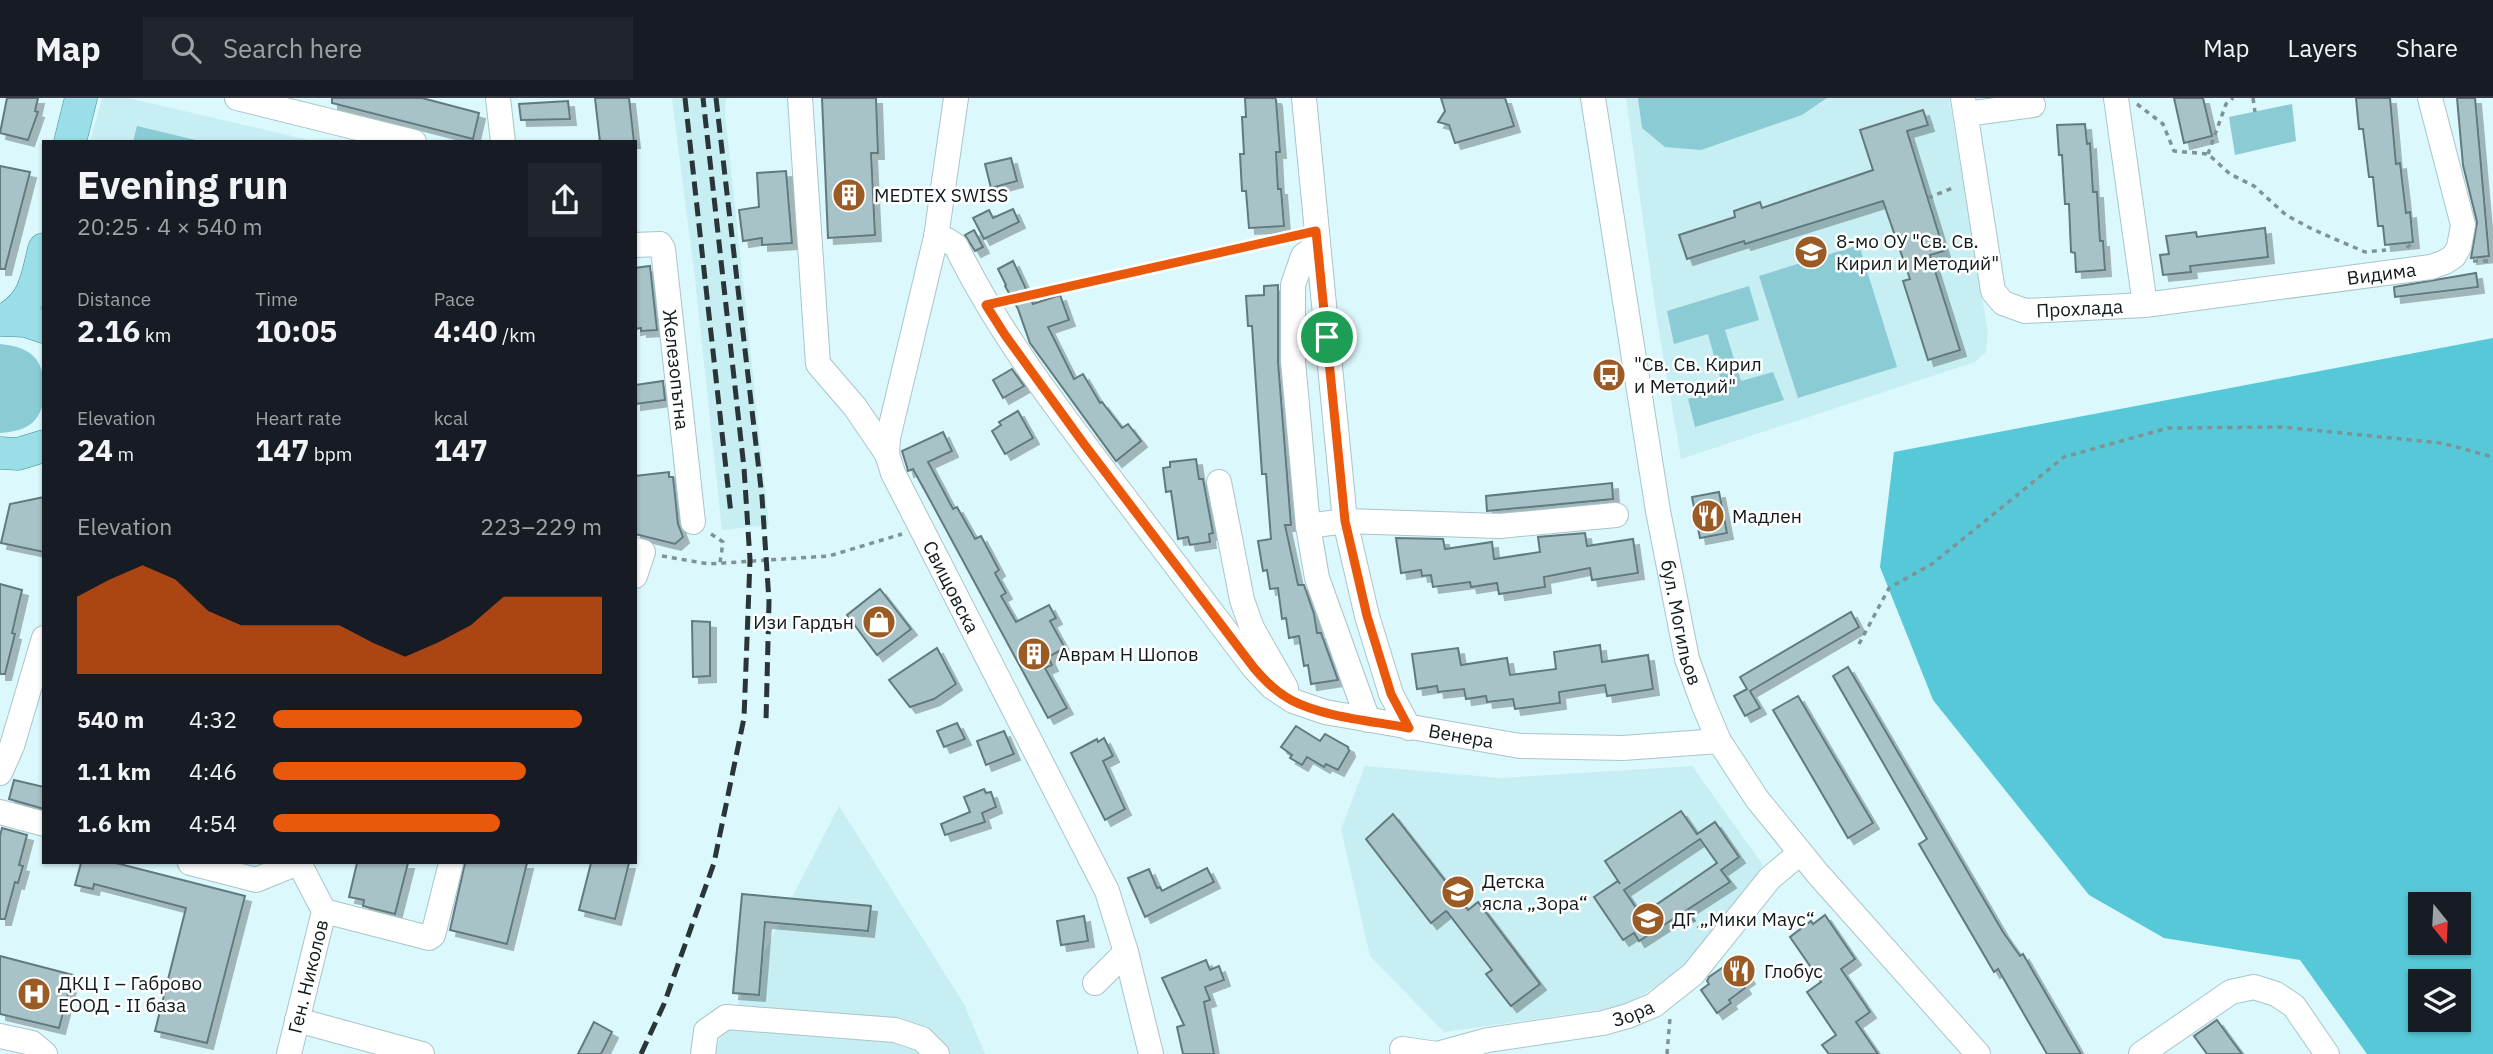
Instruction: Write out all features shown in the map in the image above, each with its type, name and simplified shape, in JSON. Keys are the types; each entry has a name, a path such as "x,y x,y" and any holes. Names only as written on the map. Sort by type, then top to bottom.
{"main road":[{"path":"70,140 81,98"},
{"path":"3,320 17,312 38,306 42,268"},
{"path":"3,320 26,321 42,326"},
{"path":"0,470 32,450"}],"street":[{"path":"237,98 406,140"},
{"path":"498,98 503,140"},
{"name":"Свищовска","path":"800,98 818,364 855,407 887,454 893,473 1107,891 1126,952 1151,1054"},
{"path":"887,454 888,438 936,237 956,98"},
{"path":"1304,98 1345,521 1367,616 1391,694 1409,728"},
{"name":"бул. Могильов","path":"1593,98 1637,388 1666,552 1687,659 1719,741 1757,799 1800,853 1978,1054"},
{"name":"Прохлада","path":"1965,106 1993,291 2003,303 2025,311 2145,305 2116,98"},
{"name":"Видима","path":"2145,305 2431,267 2454,256 2459,247 2463,225 2430,98"},
{"path":"1965,106 2033,106"},
{"name":"Венера","path":"936,237 956,246 986,305 1005,335 1254,668 1272,687 1293,701 1325,712 1520,746 1623,748 1719,741"},
{"path":"1317,238 1303,256 1293,285 1293,361 1308,526 1317,578 1368,720"},
{"name":"Железопътна","path":"637,245 655,243 660,244 663,249 694,522"},
{"path":"1219,482 1241,600 1252,628 1293,701"},
{"path":"1308,526 1345,521 1500,526 1616,515"},
{"path":"0,773 12,746 42,645"},
{"path":"0,812 42,823"},
{"name":"Зора","path":"1402,1049 1437,1054 1488,1040 1603,1023 1641,1010 1673,992 1693,974 1770,878 1800,853"},
{"path":"194,864 256,880 296,864"},
{"name":"Ген. Николов","path":"289,1054 324,911 300,864"},
{"path":"324,911 429,938 433,935 451,864"},
{"path":"1095,983 1126,952"},
{"path":"2141,1054 2231,992 2254,987 2276,994 2294,1006 2327,1054"},
{"path":"703,1054 706,1031 726,1017 895,1030 922,1039 937,1054"},
{"path":"297,1020 422,1054"},
{"path":"0,1036 32,1043 45,1054"}],"path":[{"path":"2130,98 2163,124 2174,151 2208,154 2230,174 2254,186 2286,215 2365,252 2408,247 2413,242"},
{"path":"2208,154 2226,104 2233,98"},
{"path":"2253,98 2255,112"},
{"path":"1928,198 1963,184 1976,182"},
{"path":"986,305 1317,238"},
{"path":"1858,644 1889,588 1932,564 2064,457 2168,428 2283,427 2442,443 2493,457"},
{"path":"694,522 723,542 720,563"},
{"path":"639,551 682,561 720,563 830,556 920,526"},
{"path":"1667,1054 1673,992"}],"shaded area":[{"path":"102,98 128,98 309,140 91,140"},
{"path":"672,98 726,98 725,113 769,525 722,530"},
{"name":"8-мо ОУ \"Св. Св. Кирил и Методий\"","path":"1626,98 1949,98 1988,333 1986,352 1975,362 1681,459 1657,320"},
{"path":"1638,98 1827,98 1802,115 1701,150 1665,147 1642,128"},
{"path":"2292,104 2296,141 2235,155 2229,117"},
{"path":"137,126 196,140 134,140"},
{"path":"1859,245 1897,367 1798,398 1759,276"},
{"path":"1749,286 1759,320 1725,330 1741,381 1773,372 1784,400 1695,427 1688,399 1723,388 1708,334 1674,344 1667,311"},
{"path":"2493,338 2493,1054 2367,1054 2300,960 2164,938 2089,895 1933,700 1880,567 1894,452"},
{"path":"0,344 27,351 38,362 42,374 42,404 33,422 20,430 0,433"},
{"path":"1365,766 1501,778 1692,766 1763,865 1683,972 1620,1007 1444,1032 1370,956 1341,829"},
{"path":"839,806 964,1004 985,1054 712,1054"}],"building":[{"path":"7,98 38,98 35,111 38,112 28,140 0,133"},
{"path":"332,98 422,98 479,113 473,139 332,103"},
{"path":"595,98 629,98 634,140 600,140"},
{"path":"822,98 876,98 878,153 871,153 875,235 828,238"},
{"path":"1245,98 1276,100 1280,152 1276,152 1278,189 1281,189 1284,226 1249,228 1246,191 1242,191 1240,154 1244,154 1242,117 1246,117"},
{"path":"1441,98 1505,98 1514,126 1455,143 1449,125 1438,122 1445,111"},
{"path":"2174,98 2203,98 2212,136 2184,143"},
{"path":"2356,98 2390,98 2396,164 2400,163 2406,213 2410,212 2413,242 2385,245 2383,226 2378,226 2373,177 2369,177"},
{"path":"2457,98 2475,98 2489,256 2471,258 2477,222 2463,165"},
{"path":"568,101 570,119 521,120 519,104"},
{"path":"1923,110 1928,125 1907,131 1944,251 1930,255 1960,350 1928,360 1903,281 1910,279 1883,201 1687,259 1679,235 1735,217 1734,211 1760,202 1762,208 1873,170 1860,130"},
{"path":"2085,124 2087,144 2090,143 2093,192 2097,192 2105,270 2076,272 2075,253 2071,252 2069,204 2065,204 2057,125"},
{"path":"1011,158 1017,181 991,188 985,164"},
{"path":"0,166 30,172 5,269 0,269"},
{"path":"786,171 792,243 762,245 762,238 743,241 739,210 759,207 757,173"},
{"path":"1013,209 1019,222 984,239 973,218 989,210 993,218"},
{"path":"2265,228 2268,257 2190,266 2191,272 2163,275 2160,255 2169,254 2166,236 2196,232 2197,237"},
{"path":"974,230 983,247 975,251 965,235"},
{"path":"1013,261 1033,304 1060,295 1069,320 1048,327 1074,379 1083,374 1100,403 1102,402 1122,428 1128,424 1141,441 1116,461 1030,343 1018,309 998,269"},
{"path":"650,266 657,330 637,329 637,268"},
{"path":"2476,273 2478,287 2395,297 2394,287"},
{"path":"1278,285 1278,362 1291,525 1285,525 1298,585 1304,585 1317,633 1321,633 1338,680 1311,684 1308,665 1304,666 1299,636 1289,638 1286,618 1282,619 1278,588 1270,589 1267,570 1263,571 1258,541 1271,539 1266,474 1262,474 1252,326 1248,326 1246,296 1264,295 1264,286"},
{"path":"1012,369 1024,386 1003,398 993,380"},
{"path":"663,381 665,400 637,404 637,385"},
{"path":"1018,411 1033,438 1005,454 992,431 1001,425 999,422"},
{"path":"943,432 952,451 928,462 953,509 957,507 975,539 981,536 999,570 995,573 1006,593 1001,596 1016,622 1049,605 1056,618 1050,621 1065,648 1048,657 1052,665 1045,668 1067,708 1048,718 913,469 908,471 902,451"},
{"path":"1196,459 1199,479 1203,479 1213,533 1209,534 1210,542 1190,545 1188,537 1178,539 1171,491 1166,492 1163,468 1170,467 1170,462"},
{"path":"669,472 669,477 673,477 678,524 683,537 675,544 637,534 637,476"},
{"path":"1612,483 1613,499 1487,511 1486,496"},
{"name":"Мадлен","path":"1719,492 1727,533 1700,538 1692,497"},
{"path":"42,497 42,552 1,543 10,504"},
{"path":"1585,533 1587,546 1633,539 1638,573 1592,580 1590,568 1544,577 1545,587 1499,594 1497,583 1471,587 1470,582 1433,587 1431,575 1422,576 1421,570 1401,573 1396,538 1443,539 1445,549 1492,542 1494,559 1540,552 1538,537"},
{"path":"0,584 22,590 5,674 0,674"},
{"name":"Изи Гардън","path":"880,589 911,629 877,655 847,615"},
{"path":"1851,612 1859,627 1750,691 1760,708 1745,716 1734,696 1747,689 1740,677"},
{"path":"692,621 710,622 710,676 693,677"},
{"path":"1600,645 1602,662 1648,655 1653,689 1607,696 1605,685 1559,692 1560,703 1515,709 1513,699 1487,702 1486,696 1466,699 1464,689 1438,692 1437,686 1417,689 1412,654 1458,648 1461,665 1507,658 1510,675 1556,669 1554,652"},
{"path":"937,648 956,684 934,699 910,707 889,680"},
{"path":"1848,667 2003,932 2020,956 2023,954 2081,1054 2047,1054 1998,969 1994,972 1919,844 1927,839 1833,676"},
{"path":"1798,696 1873,823 1848,838 1773,710"},
{"path":"957,723 965,739 944,747 937,731"},
{"path":"1296,726 1320,741 1325,734 1348,747 1349,751 1338,770 1326,764 1324,767 1307,757 1302,765 1290,758 1292,755 1281,747"},
{"path":"1004,731 1014,754 986,765 977,741"},
{"path":"1104,738 1113,756 1103,761 1125,809 1105,820 1071,753"},
{"path":"14,780 42,787 42,808 9,799"},
{"path":"984,789 986,793 991,792 996,807 982,813 985,822 945,835 941,824 970,812 964,797"},
{"path":"1681,811 1697,834 1715,822 1739,857 1721,870 1730,882 1639,941 1634,933 1623,940 1594,897 1618,881 1620,884 1605,861","holes":["1700,839 1717,863 1641,915 1624,890"]},
{"path":"1393,814 1468,910 1478,902 1540,984 1511,1006 1486,974 1492,970 1448,913 1446,911 1431,923 1366,839"},
{"path":"2,828 27,835 19,865 23,866 18,883 15,882 5,919 0,919"},
{"path":"81,864 120,864 245,896 207,1043 155,1031 186,908 94,884 93,889 75,885"},
{"path":"357,864 408,864 395,914 363,906 364,900 349,897"},
{"path":"465,864 527,864 507,944 450,930"},
{"path":"591,864 629,864 615,919 579,910"},
{"path":"1207,868 1214,882 1145,917 1128,878 1149,869 1157,888 1160,887 1162,891"},
{"path":"742,894 871,906 868,931 765,922 759,995 733,993"},
{"path":"1825,915 1855,959 1841,969 1870,1012 1856,1022 1878,1054 1829,1054 1822,1045 1836,1035 1807,992 1821,982 1790,937 1811,921 1813,924"},
{"path":"1084,916 1088,941 1061,945 1057,921"},
{"name":"ДКЦ І – Габрово ЕООД - II база","path":"0,956 73,975 59,1028 0,1014"},
{"path":"1735,959 1749,978 1742,983 1745,988 1717,1013 1701,990 1709,984 1709,977"},
{"path":"1206,960 1210,970 1219,966 1224,980 1205,987 1210,1000 1204,1002 1214,1054 1183,1054 1177,1027 1184,1025 1162,978"},
{"path":"2217,1020 2242,1054 2207,1054 2194,1036"},
{"path":"594,1022 612,1032 601,1054 578,1054"}],"railway":[{"path":"685,98 731,514"},
{"path":"641,1054 664,1004 714,863 744,718 750,560 744,468 703,98"},
{"path":"716,98 762,497 769,601 766,721"}],"place":[{"name":"MEDTEX SWISS","path":"849,195"},
{"name":"8-мо ОУ \"Св. Св. Кирил и Методий\"","path":"1811,252"},
{"name":"\"Св. Св. Кирил и Методий\"","path":"1609,375"},
{"name":"Мадлен","path":"1708,516"},
{"name":"Изи Гардън","path":"879,622"},
{"name":"Аврам Н Шопов","path":"1034,654"},
{"name":"Детска ясла „Зора“","path":"1458,892"},
{"name":"ДГ „Мики Маус“","path":"1648,919"},
{"name":"Глобус","path":"1739,971"},
{"name":"ДКЦ І – Габрово ЕООД - II база","path":"34,994"}],"route":[{"path":"1316,231 1327,337 1345,521 1367,616 1391,694 1409,728 1325,712 1293,701 1272,687 1254,668 1084,444 986,305 1316,231"}]}
